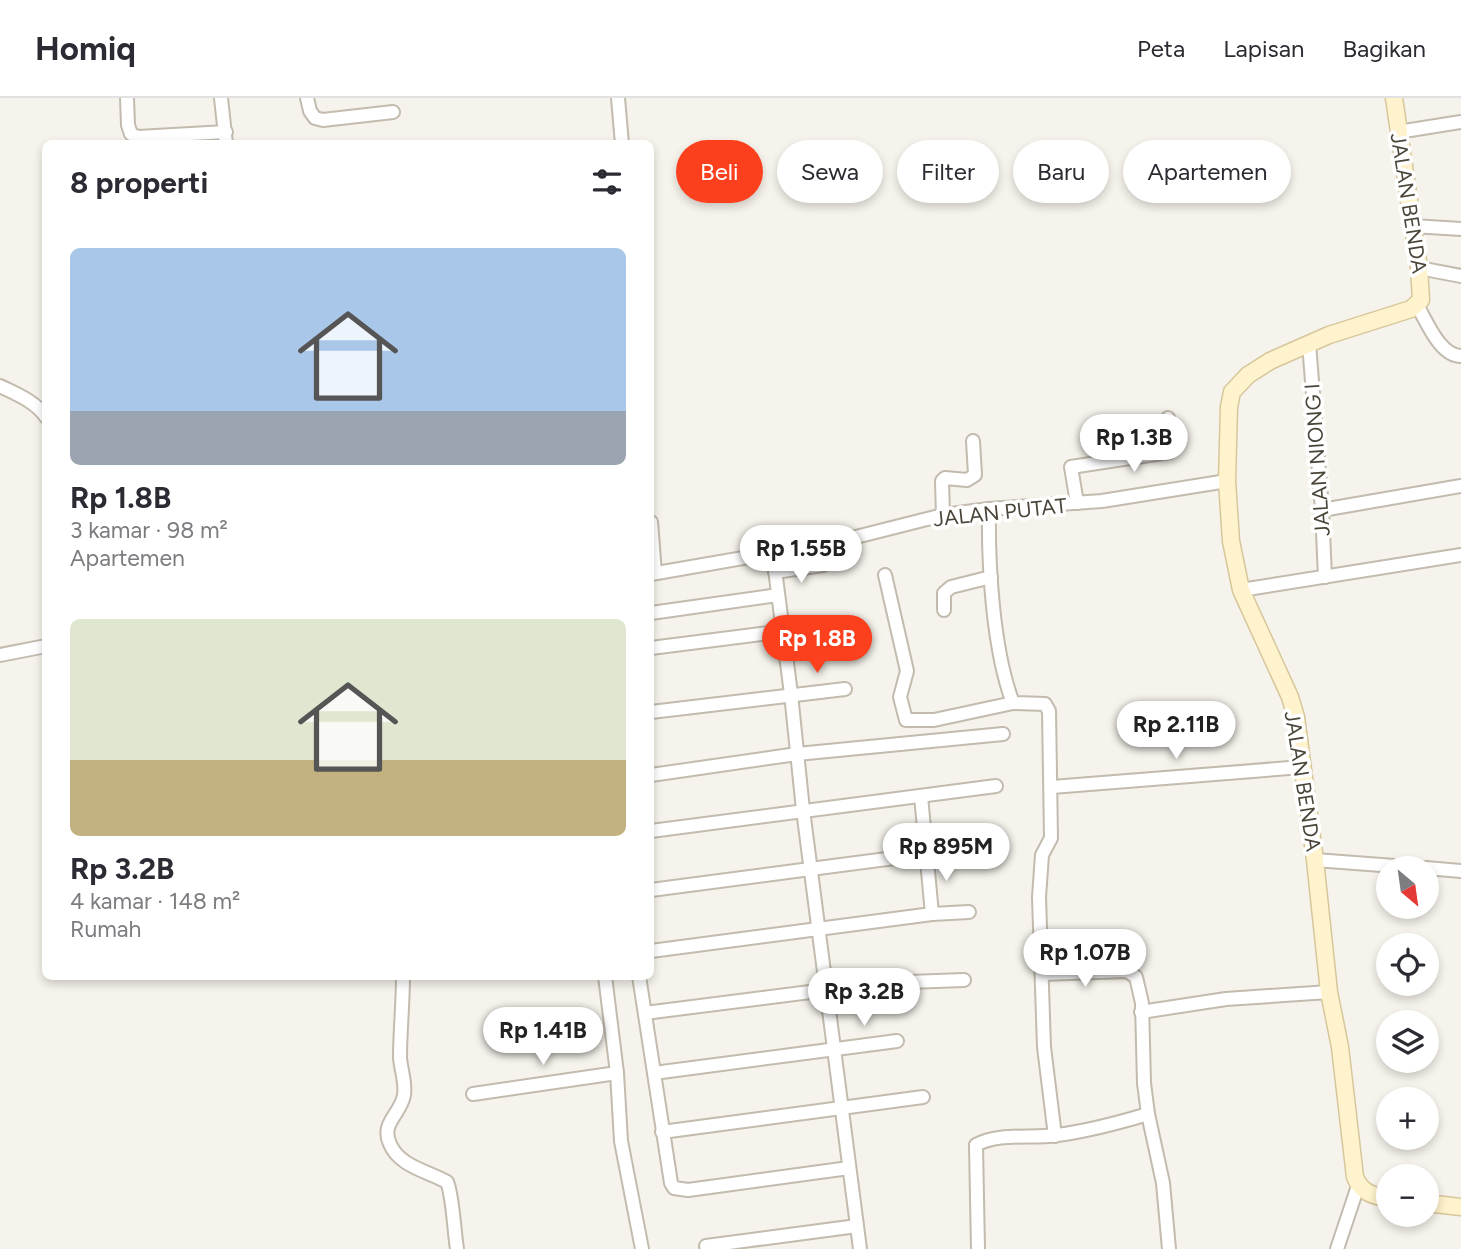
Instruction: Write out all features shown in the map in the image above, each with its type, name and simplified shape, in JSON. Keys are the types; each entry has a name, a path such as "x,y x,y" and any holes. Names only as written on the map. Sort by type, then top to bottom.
{"street":[{"path":"127,98 128,125 131,134 138,137 226,138 221,98"},
{"path":"307,98 310,111 316,118 323,120 393,112"},
{"path":"618,98 622,140"},
{"name":"JALAN BENDA","path":"1358,1186 1340,1048 1329,992 1296,717 1290,697 1241,590 1231,541 1227,481 1229,407 1232,392 1248,375 1270,362 1365,322 1418,305 1422,293 1394,98"},
{"path":"1398,132 1461,122"},
{"path":"1413,226 1461,229"},
{"path":"1419,268 1461,276"},
{"path":"1418,305 1444,349 1453,356 1461,356"},
{"name":"JALAN NIONG I","path":"1309,344 1325,577"},
{"path":"0,386 42,411"},
{"path":"1077,503 1070,467 1170,452 1173,448 1168,418"},
{"path":"943,515 942,481 945,478 967,480 975,475 973,441"},
{"name":"JALAN PUTAT","path":"654,574 835,542 943,515 1077,503 1227,481"},
{"path":"1322,510 1461,485"},
{"path":"989,509 988,551 1001,658 1013,703"},
{"path":"772,554 784,631 803,810 860,1249"},
{"path":"1241,590 1461,555"},
{"path":"775,572 823,565"},
{"path":"885,575 907,671 900,696 906,720 934,720 1013,703 1045,704 1049,711 1051,838 1042,855 1040,874 1044,1047 1055,1136"},
{"path":"944,610 944,593 951,587 991,577"},
{"path":"654,613 778,595"},
{"path":"654,648 832,625"},
{"path":"0,655 42,647"},
{"path":"654,712 845,689"},
{"path":"654,775 797,754 1003,734"},
{"path":"1052,788 1302,767"},
{"path":"654,831 996,786"},
{"path":"921,796 932,914"},
{"path":"654,890 1002,844"},
{"path":"1315,860 1376,865"},
{"path":"1439,869 1461,871"},
{"path":"654,951 932,914 969,912"},
{"path":"1042,974 1132,972 1139,983 1148,1114 1163,1183 1169,1249"},
{"path":"402,980 400,1057 405,1091 402,1105 387,1124 387,1138 401,1161 447,1182 451,1191 450,1207 457,1249"},
{"path":"605,980 617,1073 621,1141 642,1249"},
{"path":"640,980 671,1183 679,1191 849,1168"},
{"path":"645,1013 881,983 964,980"},
{"path":"1141,1012 1226,999 1329,992"},
{"path":"654,1073 897,1041"},
{"path":"473,1094 617,1073"},
{"path":"662,1132 923,1097"},
{"path":"978,1249 976,1145 983,1141 1055,1136 1097,1129 1148,1114"},
{"path":"1337,1249 1358,1186 1365,1192 1376,1195"},
{"path":"1439,1204 1461,1207"},
{"path":"706,1246 858,1226"}]}
